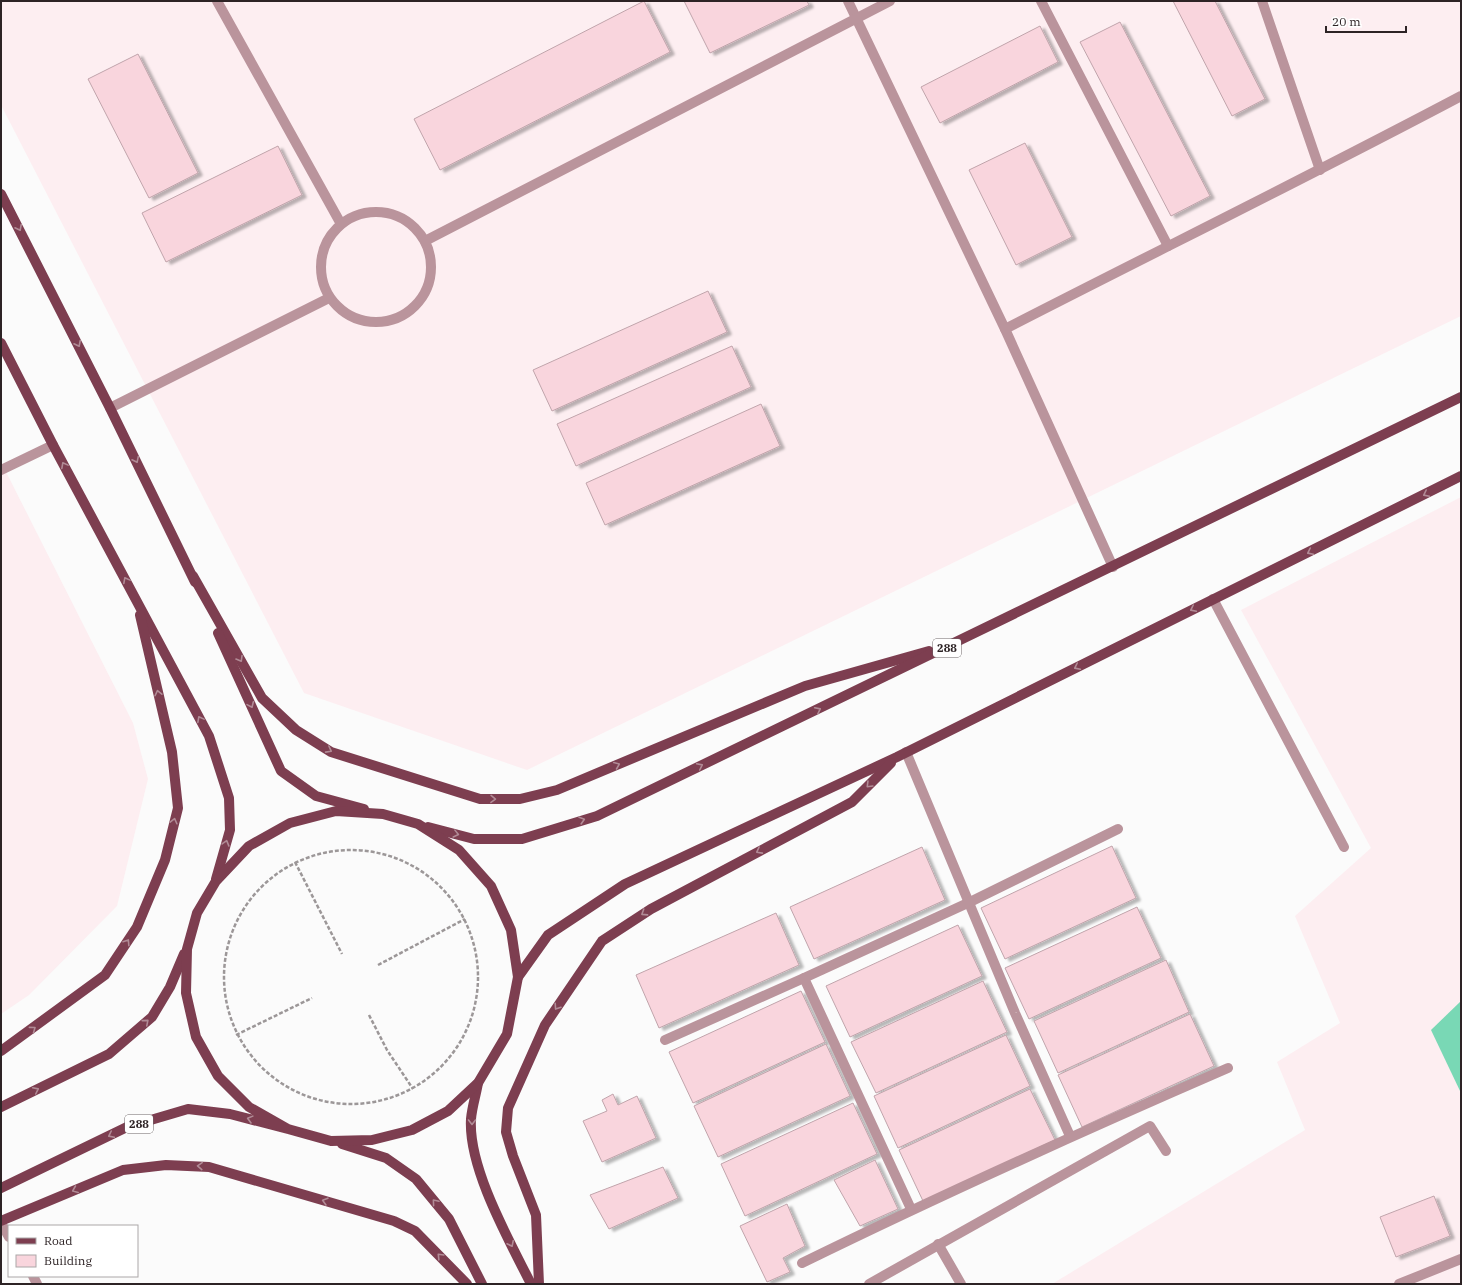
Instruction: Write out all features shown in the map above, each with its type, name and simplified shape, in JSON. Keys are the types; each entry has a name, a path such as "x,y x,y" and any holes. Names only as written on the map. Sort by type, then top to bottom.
{"main road":[{"path":"1,194 110,408 193,576 281,771 316,796 418,824 459,850 491,886 511,930 518,978 508,1034 478,1083 448,1111 412,1130 372,1140 331,1141"},
{"path":"1,342 53,445 209,736 229,798 230,830 216,881"},
{"name":"288","path":"418,824 474,839 522,839 598,816 1461,397"},
{"path":"518,978 548,935 624,884 897,757 1461,476"},
{"path":"193,576 262,698 296,730 331,752 480,799 520,799 557,790 805,686 956,643"},
{"path":"1,1051 105,975 137,927 165,860 178,808 172,752 136,600"},
{"path":"539,1284 536,1215 513,1156 506,1132 508,1108 545,1025 597,948 602,941 651,909 852,802 897,757"},
{"path":"1,1106 109,1054 152,1017 170,987 187,949 197,913 216,881 248,846 290,823 336,811 383,814"},
{"path":"187,949 186,993 194,1029 196,1037 218,1076 249,1107 288,1129 386,1158 416,1179 450,1219 482,1284"},
{"path":"478,1083 471,1120 475,1159 498,1218 531,1284"},
{"name":"288","path":"1,1188 126,1128 188,1109 230,1114 288,1129"},
{"path":"1,1222 122,1170 166,1165 209,1167 394,1221 415,1231 467,1284"}],"street":[{"path":"217,1 341,224"},
{"path":"848,1 857,17 1005,329 1113,567"},
{"path":"425,240 890,1"},
{"path":"1041,1 1168,246"},
{"path":"1262,1 1320,170"},
{"path":"1005,329 1320,170 1461,96"},
{"path":"380,212 393,214 412,224 425,240 431,255 431,275 425,294 414,308 398,318 375,323 358,320 342,311 329,298 322,281 320,265 324,247 334,230 341,224 359,214 380,212"},
{"path":"110,408 329,298"},
{"path":"1,470 53,445"},
{"path":"1213,599 1344,847"},
{"path":"906,752 970,902 1015,1013 1070,1136"},
{"path":"665,1040 970,902 1118,829"},
{"path":"804,978 912,1209"},
{"path":"802,1263 912,1209 1070,1136 1228,1068"},
{"path":"869,1284 1150,1126 1166,1151"},
{"path":"1,1222 8,1235"},
{"path":"938,1244 961,1284"},
{"path":"1399,1284 1461,1259"}],"path":[{"path":"359,850 392,856 422,871 446,892 465,919 477,956 477,995 466,1033 444,1064 413,1089 374,1103 333,1104 294,1092 260,1068 236,1035 224,996 224,956 237,918 262,885 295,862 333,852 359,850"},
{"path":"295,862 342,954"},
{"path":"378,965 465,919"},
{"path":"236,1035 312,998"},
{"path":"369,1015 387,1050 413,1089"}],"shaded area":[{"path":"1,1 1461,1 1461,316 527,770 304,693 1,105"},
{"path":"1,462 133,723 148,779 117,906 29,995 1,1014"},
{"path":"1461,497 1461,1284 1052,1284 1305,1130 1277,1062 1340,1023 1295,916 1371,848 1241,610"},
{"path":"1461,1001 1461,1093 1431,1030"}],"building":[{"path":"644,1 670,52 440,170 414,119"},
{"path":"684,1 807,1 809,5 710,53"},
{"path":"1173,1 1215,1 1265,99 1232,116"},
{"path":"1120,22 1210,196 1171,216 1080,42"},
{"path":"1040,26 1058,62 940,123 921,87"},
{"path":"138,54 198,173 149,198 88,79"},
{"path":"1025,143 1072,237 1016,265 969,170"},
{"path":"278,146 302,195 166,262 142,213"},
{"path":"708,291 727,332 552,411 533,370"},
{"path":"732,346 751,387 576,466 557,424"},
{"path":"761,404 780,446 605,525 586,483"},
{"path":"1112,846 1136,898 1005,959 981,908"},
{"path":"922,847 945,900 814,959 790,907"},
{"path":"1137,907 1161,958 1029,1019 1005,968"},
{"path":"776,913 799,965 659,1028 636,975"},
{"path":"958,925 982,976 850,1037 826,986"},
{"path":"1166,960 1189,1012 1058,1073 1034,1021"},
{"path":"983,981 1007,1032 876,1093 851,1042"},
{"path":"801,991 825,1042 693,1103 669,1052"},
{"path":"1190,1014 1214,1066 1082,1127 1058,1075"},
{"path":"1006,1035 1030,1086 898,1148 874,1096"},
{"path":"826,1044 850,1096 718,1157 694,1106"},
{"path":"1030,1089 1055,1140 923,1201 899,1150"},
{"path":"613,1094 618,1105 637,1096 656,1138 602,1162 583,1121 607,1111 602,1100"},
{"path":"853,1103 877,1154 745,1216 721,1164"},
{"path":"875,1160 898,1209 860,1226 834,1180"},
{"path":"663,1167 678,1198 609,1229 590,1195"},
{"path":"1434,1196 1450,1236 1396,1257 1380,1217"},
{"path":"787,1204 805,1246 783,1258 790,1272 767,1282 740,1226"}]}
